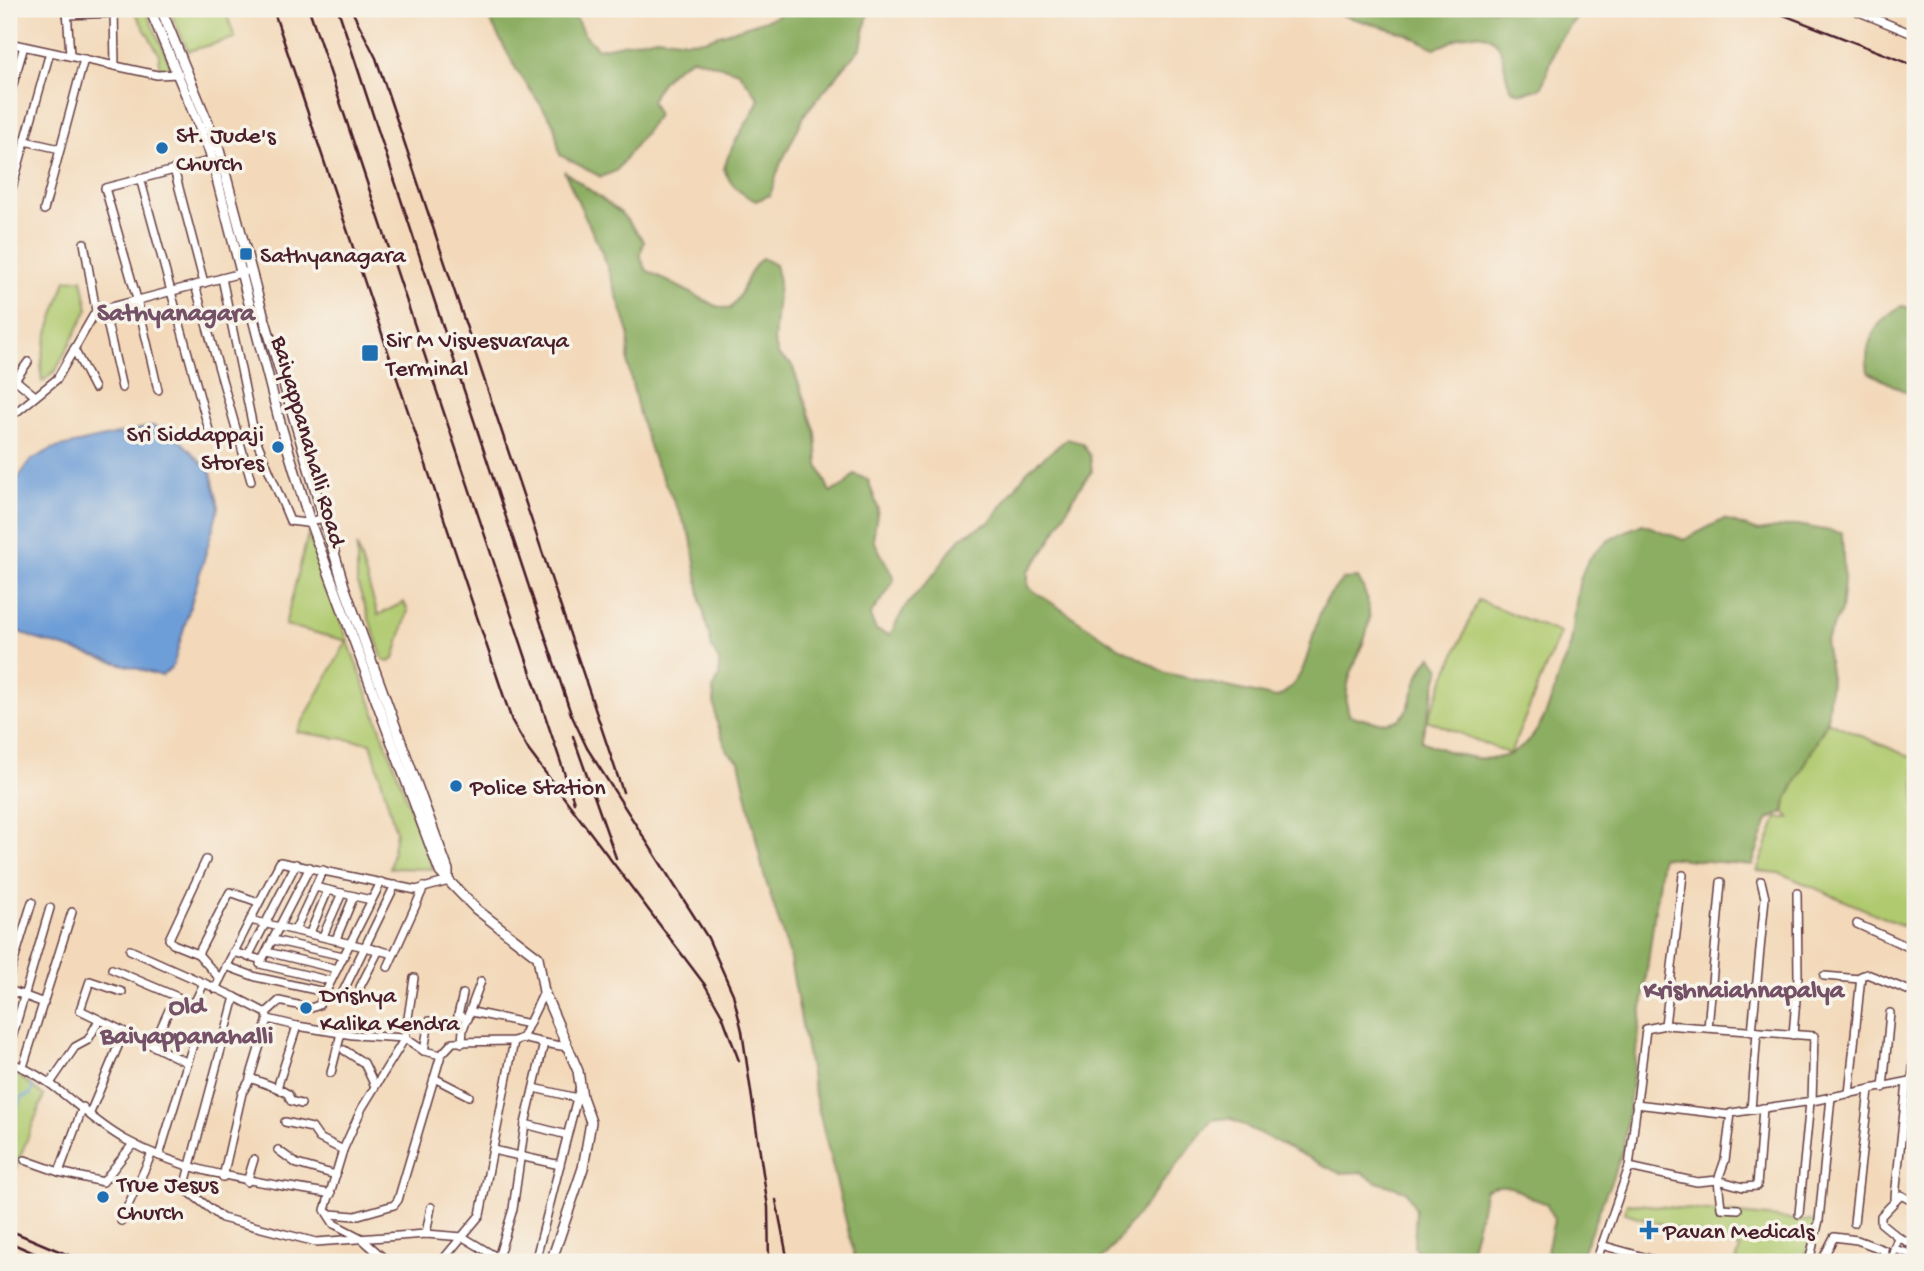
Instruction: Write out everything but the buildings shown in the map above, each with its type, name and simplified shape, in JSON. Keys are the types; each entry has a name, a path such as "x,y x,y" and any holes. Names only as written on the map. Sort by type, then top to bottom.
{"street":[{"name":"Baiyappanahalli Road","path":"150,9 219,150 279,419 310,522 448,870 449,880 476,909 538,957 544,992 580,1086 591,1122 583,1168 551,1262"},
{"name":"Baiyappanahalli Road","path":"161,9 213,160 344,586 370,650 389,724"},
{"path":"1852,9 1915,34"},
{"path":"70,56 67,12 114,11 115,66"},
{"path":"9,43 157,75 182,73"},
{"path":"9,98 24,47"},
{"path":"9,199 50,52"},
{"path":"44,210 84,59"},
{"path":"25,141 60,149"},
{"path":"158,390 105,188 213,160"},
{"path":"174,169 200,284 251,481"},
{"path":"140,178 210,433"},
{"path":"84,243 122,388"},
{"path":"9,418 57,379 100,310 247,271"},
{"path":"222,278 255,437 290,521 310,522 323,518"},
{"path":"74,349 94,388"},
{"path":"28,362 12,380 34,395"},
{"path":"206,860 169,939 173,944 198,954 220,979"},
{"path":"215,989 279,863 296,864 416,890 449,880"},
{"path":"248,957 268,924 296,864"},
{"path":"310,867 262,960 262,965 331,981"},
{"path":"295,930 323,870"},
{"path":"1665,1025 1684,876"},
{"path":"1751,1110 1765,898 1761,881"},
{"path":"223,1177 242,1093 250,1080 267,1016 279,1001 315,1008 380,882"},
{"path":"1708,1028 1721,882"},
{"path":"340,998 395,885"},
{"path":"315,887 372,900"},
{"path":"388,967 424,887"},
{"path":"310,933 328,890"},
{"path":"198,954 230,891 258,902"},
{"path":"1793,1035 1798,976 1797,892"},
{"path":"323,936 342,893"},
{"path":"336,939 354,896"},
{"path":"9,977 32,902"},
{"path":"9,1048 50,908"},
{"path":"23,1067 72,912"},
{"path":"250,920 394,954"},
{"path":"1857,924 1915,950"},
{"path":"273,940 344,956"},
{"path":"130,950 235,997 267,1016 297,1026 405,1038 424,1051 440,1055"},
{"path":"360,988 379,950"},
{"path":"267,952 337,969"},
{"path":"233,953 262,960"},
{"path":"226,966 256,977 325,992"},
{"path":"113,969 194,1004 204,983"},
{"path":"1824,976 1860,979 1867,974 1915,993"},
{"path":"388,1262 361,1238 334,1224 325,1210 343,1150 375,1086 405,1038 414,978"},
{"path":"1849,1094 1860,979"},
{"path":"122,992 89,981 80,1010 188,1063"},
{"path":"462,1043 463,1028 481,981"},
{"path":"9,990 44,1003"},
{"path":"441,1262 480,1215 518,1040 544,992"},
{"path":"463,994 458,1015 529,1024"},
{"path":"235,997 184,1188 222,1218 316,1242 426,1234 463,1237 497,1260 508,1262"},
{"path":"153,1045 169,1010"},
{"path":"1883,1088 1890,1013"},
{"path":"51,1082 75,1047 88,1041 99,1020"},
{"path":"424,1051 429,1021"},
{"path":"1596,1262 1629,1167 1646,1029 1665,1025 1816,1038 1799,1214"},
{"path":"277,1088 297,1026"},
{"path":"90,1113 124,1032"},
{"path":"331,1073 341,1033"},
{"path":"121,1221 156,1155 195,1038"},
{"path":"330,1214 355,1216 394,1205 398,1200 440,1055 453,1042 518,1040 566,1047"},
{"path":"1895,1197 1914,1042"},
{"path":"497,1260 513,1209 525,1124 544,1043"},
{"path":"344,1050 364,1063 375,1086"},
{"path":"9,1062 51,1082 133,1144 156,1155 223,1177 331,1194"},
{"path":"434,1078 469,1096"},
{"path":"250,1080 277,1088 288,1094 291,1101 301,1104"},
{"path":"1636,1104 1730,1115 1911,1082"},
{"path":"535,1262 580,1086"},
{"path":"534,1088 577,1098"},
{"path":"1854,1223 1869,1090"},
{"path":"1809,1262 1819,1220 1831,1097"},
{"path":"59,1172 83,1107"},
{"path":"1629,1167 1697,1182 1718,1180 1756,1188 1762,1108"},
{"path":"1730,1115 1725,1160 1718,1180 1721,1208 1738,1209"},
{"path":"285,1122 312,1128 319,1138 343,1150"},
{"path":"525,1124 567,1135"},
{"path":"25,1160 59,1172 103,1182 133,1144"},
{"path":"278,1150 297,1164 336,1175"},
{"path":"493,1150 560,1165"},
{"path":"247,1182 254,1159"},
{"path":"1915,1202 1901,1195 1881,1216 1881,1223 1898,1237 1915,1245"},
{"path":"426,1234 431,1208"},
{"path":"1821,1262 1833,1237 1843,1236 1884,1250 1883,1262"},
{"path":"1891,1262 1898,1237"},
{"path":"1601,1245 1662,1262"},
{"path":"1894,1249 1915,1254"}],"green space":[{"path":"133,9 145,9 172,68 159,68 159,54"},
{"path":"169,9 225,9 235,38 188,51"},
{"path":"484,9 572,9 583,33 598,49 657,37 686,41 704,40 778,16 781,9 869,9 861,47 806,112 780,165 770,195 756,201 736,188 724,169 731,150 759,99 739,72 694,58 674,70 663,81 651,101 658,115 616,171 601,177 560,155 554,124 516,69"},
{"path":"1320,9 1579,9 1577,17 1558,41 1542,87 1524,92 1514,90 1508,82 1499,46 1490,37 1469,34 1434,48 1407,34"},
{"path":"564,171 621,213 644,241 640,256 646,270 716,306 730,309 762,258 775,265 779,281 774,342 779,356 792,365 816,433 818,465 830,492 844,486 854,474 868,480 878,508 873,539 894,578 870,616 876,630 890,635 905,607 935,573 953,547 963,536 990,522 1029,469 1067,439 1082,443 1090,456 1092,471 1075,495 1047,546 1028,571 1028,587 1112,643 1166,673 1276,698 1296,681 1302,670 1318,618 1327,599 1343,579 1358,578 1367,599 1369,617 1367,633 1349,680 1349,715 1374,722 1390,722 1401,718 1407,710 1421,671 1431,656 1440,668 1421,741 1448,752 1493,758 1511,754 1526,744 1538,728 1549,706 1570,646 1581,577 1590,558 1607,541 1643,524 1684,540 1724,519 1758,531 1797,525 1842,533 1844,580 1841,611 1825,642 1831,678 1827,721 1786,801 1784,812 1768,820 1752,865 1662,857 1623,1151 1582,1253 1558,1262 1547,1251 1554,1220 1546,1203 1511,1187 1496,1186 1486,1189 1472,1245 1462,1262 1430,1262 1414,1247 1416,1210 1406,1191 1377,1182 1361,1172 1339,1173 1229,1118 1212,1120 1100,1262 856,1262 814,1091 789,954 764,875 739,761 727,751 716,720 713,690 719,677 719,661 712,648 701,601 691,537 653,458 628,366 629,333 604,257"},
{"path":"82,279 88,309 56,370 42,382 45,345 66,280"},
{"path":"1902,306 1915,309 1915,397 1868,372 1868,352 1873,333 1885,318"},
{"path":"308,534 433,869 390,868 396,832 371,743 297,732 347,641 285,625"},
{"path":"357,546 378,615 404,602 408,611 394,659 389,662 383,660 357,583"},
{"path":"1478,600 1560,633 1510,754 1427,720"},
{"path":"1827,721 1915,759 1915,931 1780,873 1757,871 1777,818 1790,818 1784,812 1786,801"},
{"path":"9,1068 44,1096 9,1185"},
{"path":"1627,1203 1818,1222 1803,1262 1736,1262 1740,1248 1625,1213"}],"water":[{"path":"153,426 175,435 211,472 219,507 173,666 162,676 33,638 9,627 9,491 31,460 52,449"}],"waterway":[{"path":"9,1125 22,1097 30,1095 33,1086"}],"railway":[{"path":"273,9 512,721 529,751 705,985 722,1015 739,1061"},
{"path":"309,9 574,802"},
{"path":"338,9 571,714 587,748 708,938 733,994 742,1031 768,1207 769,1262"},
{"path":"351,9 376,58 623,792"},
{"path":"1768,9 1915,66"},
{"path":"573,736 616,858"},
{"path":"776,1200 788,1262"},
{"path":"9,1230 85,1262"},
{"path":"9,1242 54,1262"}],"place":[{"name":"St. Jude's Church","path":"162,148"},
{"name":"Sathyanagara","path":"246,254"},
{"name":"Sir M Visvesvaraya Terminal","path":"370,353"},
{"name":"Sri Siddappaji Stores","path":"278,447"},
{"name":"Police Station","path":"456,786"},
{"name":"Drishya Kalika Kendra","path":"306,1008"},
{"name":"True Jesus Church","path":"103,1197"},
{"name":"Pavan Medicals","path":"1649,1230"}],"district":[{"name":"Sathyanagara","path":"176,311"},
{"name":"Krishnaiahnapalya","path":"1744,988"},
{"name":"Old Baiyappanahalli","path":"187,1019"}]}
